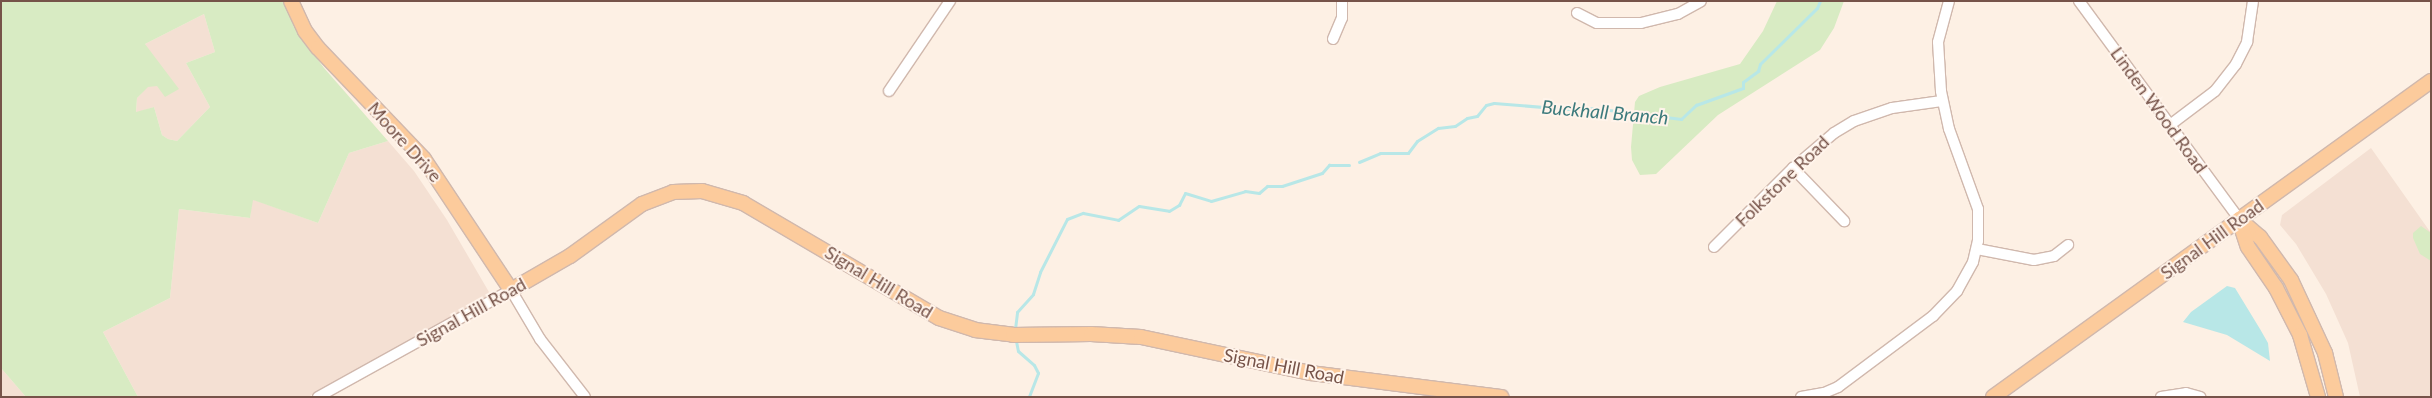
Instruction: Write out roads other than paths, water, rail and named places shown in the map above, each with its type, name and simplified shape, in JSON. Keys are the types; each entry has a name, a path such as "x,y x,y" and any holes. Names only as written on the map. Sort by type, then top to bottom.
{"main road":[{"name":"Moore Drive","path":"291,1 305,31 318,48 424,160 511,290"},
{"name":"Signal Hill Road","path":"1993,397 2431,81"},
{"name":"Signal Hill Road","path":"511,290 570,256 642,204 673,192 702,191 743,203 923,309 975,330 1013,335 1124,335 1338,377 1501,397"},
{"path":"2239,219 2248,247 2276,288 2300,335 2318,397"},
{"path":"2239,219 2260,237 2296,289 2325,353 2336,397"}],"street":[{"path":"889,90 950,1"},
{"path":"1332,39 1342,18 1342,1"},
{"path":"1577,13 1597,23 1641,23 1678,14 1701,1"},
{"path":"1801,397 1838,387 1933,316 1957,291 1968,274 1977,249 1980,225 1976,200 1949,129 1942,101 1938,42 1949,1"},
{"name":"Linden Wood Road","path":"2079,1 2239,219"},
{"path":"2170,125 2215,90 2232,71 2247,42 2253,1"},
{"name":"Folkstone Road","path":"1714,247 1792,168 1821,142 1854,121 1892,108 1942,101"},
{"path":"1792,168 1844,221"},
{"path":"1977,249 2034,260 2054,256 2068,245"},
{"name":"Signal Hill Road","path":"318,397 511,290"},
{"path":"511,290 540,339 585,397"},
{"path":"2160,397 2186,393 2200,397"}],"water":[{"path":"2227,286 2235,288 2260,329 2268,343 2270,361 2227,335 2183,322 2191,312"}],"waterway":[{"name":"Buckhall Branch","path":"1359,162 1380,153 1408,153 1417,141 1438,128 1455,126 1467,118 1477,116 1486,105 1494,103 1568,109 1593,108 1681,119 1696,105 1743,88 1743,82 1758,71 1760,64 1817,8 1820,1"},
{"name":"Buckhall Branch","path":"1015,329 1017,312 1033,294 1040,272 1067,219 1083,213 1118,220 1139,206 1169,211 1179,205 1185,193 1211,201 1245,191 1259,193 1267,186 1282,186 1322,173 1329,165 1349,165"},
{"name":"Buckhall Branch","path":"1016,341 1018,351 1034,365 1038,373 1029,397"}]}
